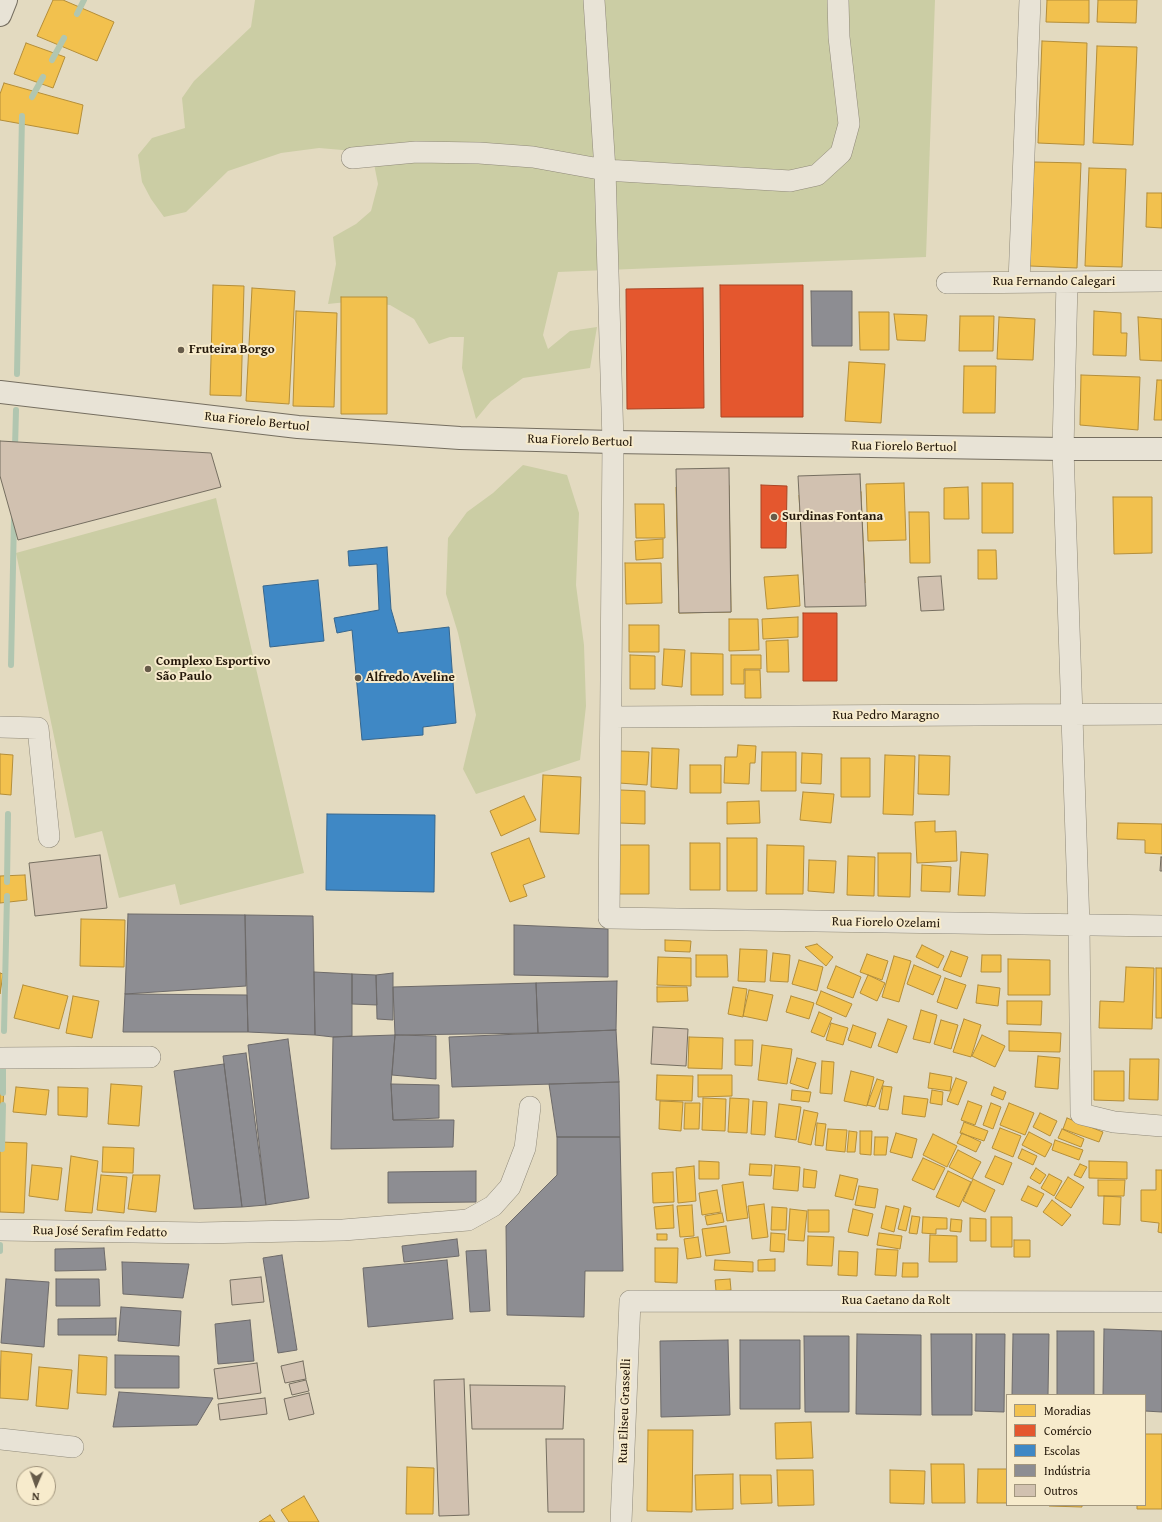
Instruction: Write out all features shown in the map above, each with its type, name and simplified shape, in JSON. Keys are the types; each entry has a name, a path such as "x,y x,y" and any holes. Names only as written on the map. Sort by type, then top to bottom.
{"main road":[{"path":"0,14 6,0"},
{"name":"Rua Fiorelo Bertuol","path":"0,392 298,427 460,438 613,442 1064,449 1162,449"}],"street":[{"path":"594,0 605,170 613,442 611,717"},
{"path":"352,158 416,152 479,153 532,157 605,170 790,181 818,174 841,154 849,124 839,37 838,0"},
{"path":"1019,282 1030,0"},
{"name":"Rua Fernando Calegari","path":"947,283 1162,281"},
{"path":"1067,282 1064,449 1079,925 1081,1114 1114,1122 1162,1126"},
{"name":"Rua Pedro Maragno","path":"611,717 1162,714"},
{"name":"Rua Fiorelo Ozelami","path":"611,717 609,918 1162,926"},
{"path":"0,727 38,728 49,837"},
{"path":"0,1058 150,1057"},
{"name":"Rua José Serafim Fedatto","path":"0,1230 200,1233 342,1230 468,1220 493,1206 510,1187 525,1148 530,1107"},
{"name":"Rua Caetano da Rolt","path":"630,1301 1162,1302"},
{"name":"Rua Eliseu Grasselli","path":"621,1522 630,1301"},
{"path":"0,1439 73,1447"}],"green space":[{"path":"255,0 935,0 926,257 558,272 543,335 548,349 570,331 597,327 590,368 523,378 491,401 476,419 462,368 464,337 450,337 429,344 414,319 390,305 347,302 328,304 336,264 333,237 356,224 371,211 378,184 374,164 354,151 319,148 281,153 228,171 186,212 164,217 151,199 142,182 138,155 152,138 185,128 182,98 194,81 251,27"},
{"path":"523,465 567,475 579,513 576,585 584,645 586,706 580,760 476,794 463,769 476,715 458,633 446,594 448,538 467,512 493,493"},
{"name":"Complexo Esportivo São Paulo","path":"216,498 304,873 180,905 175,884 119,898 102,831 75,838 16,553"}],"building: Moradias":[{"path":"53,0 63,0 114,22 97,61 37,36"},
{"path":"1047,0 1089,0 1089,23 1046,22"},
{"path":"1098,0 1137,0 1136,23 1097,22"},
{"path":"1042,41 1087,43 1084,145 1038,143"},
{"path":"26,43 65,57 53,88 14,74"},
{"path":"1097,46 1137,47 1133,145 1093,143"},
{"path":"4,83 83,105 78,134 0,120 0,94"},
{"path":"1034,162 1081,163 1077,268 1030,266"},
{"path":"1089,168 1126,169 1122,267 1085,266"},
{"path":"1147,193 1162,193 1162,228 1146,227"},
{"path":"213,285 244,286 241,396 210,395"},
{"path":"252,288 295,291 289,404 246,401"},
{"path":"341,297 387,297 387,414 341,414"},
{"path":"296,311 337,313 334,407 293,406"},
{"path":"1094,311 1121,313 1121,333 1127,333 1126,356 1093,355"},
{"path":"859,312 889,312 889,350 860,350"},
{"path":"894,314 927,315 925,341 897,340"},
{"path":"960,316 994,316 993,351 959,351"},
{"path":"999,317 1035,319 1033,360 997,359"},
{"path":"1138,317 1162,319 1162,361 1140,360"},
{"path":"849,362 885,364 881,423 845,421"},
{"path":"964,366 996,366 995,413 963,413"},
{"path":"1081,375 1140,377 1138,430 1080,425"},
{"path":"1157,380 1162,380 1162,420 1154,420"},
{"path":"904,483 906,540 868,541 866,484"},
{"path":"982,483 1013,483 1013,533 982,533"},
{"path":"729,486 731,612 679,613 676,487"},
{"path":"968,487 969,519 944,519 944,488"},
{"path":"861,492 865,583 804,585 799,495"},
{"path":"1113,497 1152,497 1152,553 1114,554"},
{"path":"635,504 664,504 665,538 636,538"},
{"path":"909,512 929,512 930,563 910,563"},
{"path":"663,539 663,558 636,560 635,541"},
{"path":"978,550 996,550 997,579 978,579"},
{"path":"625,563 661,563 662,603 626,604"},
{"path":"798,575 800,606 767,609 764,577"},
{"path":"798,617 798,637 763,639 762,619"},
{"path":"729,619 758,619 759,650 729,651"},
{"path":"629,625 659,625 659,652 629,652"},
{"path":"788,640 789,672 767,672 766,641"},
{"path":"664,649 685,650 682,687 662,685"},
{"path":"691,653 723,654 723,695 691,695"},
{"path":"630,655 655,656 655,689 630,689"},
{"path":"731,655 761,655 761,669 744,669 744,684 731,684"},
{"path":"745,670 760,670 761,698 745,698"},
{"path":"738,745 756,746 755,763 750,763 749,784 724,783 725,757 737,757"},
{"path":"652,748 679,749 677,789 651,787"},
{"path":"620,751 649,752 647,785 619,783"},
{"path":"762,752 796,752 796,791 761,791"},
{"path":"802,753 822,754 821,784 801,783"},
{"path":"0,754 13,755 11,795 0,794"},
{"path":"885,755 915,756 913,815 883,814"},
{"path":"919,755 950,756 949,795 918,794"},
{"path":"841,758 870,758 870,797 841,797"},
{"path":"690,765 721,765 721,793 690,793"},
{"path":"543,775 581,777 579,834 540,832"},
{"path":"620,790 645,791 645,824 619,823"},
{"path":"803,792 834,794 831,823 800,820"},
{"path":"524,796 536,820 501,836 490,811"},
{"path":"759,801 760,823 727,824 727,802"},
{"path":"935,821 935,832 956,831 957,861 917,863 915,822"},
{"path":"1118,823 1162,824 1162,854 1145,853 1145,840 1117,839"},
{"path":"529,838 545,877 523,885 527,896 510,902 491,853"},
{"path":"727,838 757,838 757,891 727,891"},
{"path":"690,843 720,843 720,890 690,890"},
{"path":"619,845 649,845 649,894 619,894"},
{"path":"767,845 804,846 803,894 766,894"},
{"path":"961,852 988,854 985,896 958,895"},
{"path":"878,853 911,853 910,897 878,896"},
{"path":"848,856 875,857 874,896 847,895"},
{"path":"809,860 836,861 834,893 808,891"},
{"path":"922,865 951,867 950,892 921,891"},
{"path":"25,875 27,900 0,903 0,876"},
{"path":"81,919 125,920 124,967 80,966"},
{"path":"665,940 691,941 690,952 665,951"},
{"path":"817,944 833,957 826,966 805,947"},
{"path":"922,945 944,956 938,968 916,957"},
{"path":"740,949 767,950 765,982 738,981"},
{"path":"951,951 968,957 961,977 943,970"},
{"path":"773,953 790,955 788,982 770,981"},
{"path":"867,954 888,961 882,980 860,972"},
{"path":"696,955 727,955 728,977 696,977"},
{"path":"982,955 1001,955 1001,972 981,972"},
{"path":"894,956 911,961 899,1002 882,997"},
{"path":"658,957 691,958 691,986 657,985"},
{"path":"1008,959 1050,960 1050,995 1008,995"},
{"path":"799,960 823,967 817,991 792,984"},
{"path":"914,965 941,976 933,995 907,984"},
{"path":"836,966 861,977 853,998 827,988"},
{"path":"1126,967 1154,968 1152,1029 1099,1028 1100,1001 1124,1002"},
{"path":"1156,968 1162,968 1162,1018 1156,1018"},
{"path":"0,973 3,974 0,994"},
{"path":"868,975 885,983 877,1001 860,993"},
{"path":"945,978 966,985 957,1009 937,1002"},
{"path":"23,985 68,996 59,1029 14,1018"},
{"path":"978,985 1000,988 998,1006 976,1003"},
{"path":"657,987 687,987 688,1001 657,1002"},
{"path":"733,987 747,989 743,1017 728,1014"},
{"path":"749,990 773,995 767,1021 743,1016"},
{"path":"821,991 852,1004 846,1017 816,1004"},
{"path":"73,996 99,1001 92,1038 66,1033"},
{"path":"791,996 814,1003 809,1019 786,1012"},
{"path":"1007,1001 1042,1001 1041,1025 1007,1024"},
{"path":"921,1010 937,1015 930,1043 913,1039"},
{"path":"819,1012 832,1018 824,1037 811,1032"},
{"path":"888,1019 907,1026 897,1053 878,1046"},
{"path":"964,1019 981,1025 971,1057 953,1052"},
{"path":"941,1020 958,1025 951,1049 934,1044"},
{"path":"831,1023 848,1028 843,1045 826,1040"},
{"path":"853,1025 876,1033 871,1048 848,1040"},
{"path":"1009,1031 1061,1033 1060,1052 1009,1051"},
{"path":"982,1035 1005,1046 995,1067 972,1056"},
{"path":"689,1037 723,1038 722,1069 688,1068"},
{"path":"735,1040 753,1040 752,1066 735,1065"},
{"path":"762,1045 792,1049 787,1084 758,1080"},
{"path":"1038,1056 1060,1058 1058,1089 1035,1087"},
{"path":"797,1058 816,1063 808,1089 790,1083"},
{"path":"1130,1059 1159,1059 1158,1100 1129,1099"},
{"path":"822,1061 834,1062 832,1094 820,1093"},
{"path":"851,1071 874,1077 867,1106 844,1101"},
{"path":"1094,1071 1124,1071 1124,1101 1094,1100"},
{"path":"930,1073 952,1077 950,1091 928,1088"},
{"path":"657,1075 693,1076 692,1101 656,1100"},
{"path":"698,1075 732,1075 732,1096 698,1097"},
{"path":"956,1078 967,1082 958,1105 947,1101"},
{"path":"877,1079 884,1081 875,1107 867,1105"},
{"path":"111,1084 142,1086 139,1126 108,1124"},
{"path":"883,1086 892,1087 888,1110 879,1109"},
{"path":"0,1087 4,1087 1,1139 0,1139"},
{"path":"16,1087 49,1090 46,1115 13,1112"},
{"path":"58,1087 88,1088 87,1117 58,1115"},
{"path":"994,1087 1006,1092 1003,1100 991,1095"},
{"path":"792,1090 811,1092 809,1102 791,1100"},
{"path":"932,1090 943,1092 942,1105 930,1103"},
{"path":"904,1096 928,1099 925,1117 902,1114"},
{"path":"703,1098 726,1099 725,1131 702,1130"},
{"path":"730,1098 749,1099 747,1133 728,1132"},
{"path":"660,1101 683,1102 681,1131 659,1129"},
{"path":"753,1101 767,1102 765,1135 751,1134"},
{"path":"968,1101 982,1106 975,1125 961,1120"},
{"path":"685,1103 700,1103 699,1129 684,1129"},
{"path":"991,1103 1001,1107 993,1129 983,1125"},
{"path":"1009,1103 1034,1113 1025,1135 1000,1125"},
{"path":"779,1104 801,1107 796,1140 775,1137"},
{"path":"804,1110 818,1113 811,1145 798,1142"},
{"path":"1040,1113 1057,1121 1050,1136 1033,1127"},
{"path":"1067,1118 1103,1132 1099,1142 1063,1129"},
{"path":"964,1122 988,1131 984,1141 960,1133"},
{"path":"817,1123 826,1124 823,1146 815,1145"},
{"path":"1000,1128 1021,1136 1013,1157 992,1148"},
{"path":"828,1129 847,1130 845,1152 826,1150"},
{"path":"1062,1129 1084,1139 1081,1147 1058,1138"},
{"path":"849,1131 857,1132 855,1152 847,1152"},
{"path":"860,1131 872,1131 871,1155 860,1154"},
{"path":"1029,1132 1052,1144 1045,1157 1022,1145"},
{"path":"896,1133 917,1139 912,1158 890,1152"},
{"path":"962,1133 981,1142 976,1152 957,1143"},
{"path":"933,1134 957,1146 947,1167 923,1155"},
{"path":"875,1137 888,1137 886,1155 874,1155"},
{"path":"1055,1140 1083,1150 1079,1160 1052,1150"},
{"path":"0,1142 27,1143 24,1213 0,1212"},
{"path":"103,1147 134,1148 133,1173 102,1172"},
{"path":"1022,1149 1037,1156 1033,1165 1018,1158"},
{"path":"958,1150 981,1162 972,1179 949,1167"},
{"path":"71,1156 98,1161 92,1213 65,1211"},
{"path":"995,1156 1012,1163 1003,1185 985,1177"},
{"path":"923,1158 945,1168 934,1190 912,1180"},
{"path":"699,1161 719,1162 719,1179 699,1179"},
{"path":"1089,1161 1127,1162 1127,1179 1089,1178"},
{"path":"750,1164 772,1165 771,1176 749,1175"},
{"path":"1080,1164 1087,1167 1081,1178 1074,1175"},
{"path":"32,1165 62,1168 58,1200 29,1196"},
{"path":"775,1165 800,1167 798,1191 773,1189"},
{"path":"694,1166 696,1201 678,1203 676,1168"},
{"path":"1036,1168 1046,1175 1040,1184 1030,1178"},
{"path":"804,1169 817,1171 815,1188 803,1187"},
{"path":"1156,1170 1162,1170 1162,1233 1158,1232 1159,1223 1141,1221 1141,1190 1156,1190"},
{"path":"948,1171 971,1182 959,1207 936,1197"},
{"path":"673,1172 674,1202 653,1203 652,1173"},
{"path":"1049,1174 1062,1181 1054,1196 1041,1188"},
{"path":"101,1175 127,1177 124,1213 97,1210"},
{"path":"133,1175 160,1175 156,1212 128,1209"},
{"path":"840,1175 858,1179 853,1200 835,1196"},
{"path":"1068,1177 1084,1187 1071,1208 1055,1198"},
{"path":"973,1179 995,1190 985,1212 963,1201"},
{"path":"1098,1180 1125,1180 1124,1196 1098,1196"},
{"path":"743,1182 748,1218 727,1221 722,1185"},
{"path":"859,1186 878,1189 875,1208 855,1205"},
{"path":"1028,1186 1044,1194 1037,1207 1021,1200"},
{"path":"717,1190 721,1212 702,1215 699,1193"},
{"path":"1104,1196 1121,1197 1120,1225 1103,1224"},
{"path":"1052,1200 1071,1215 1062,1226 1043,1212"},
{"path":"764,1204 768,1237 752,1239 748,1206"},
{"path":"673,1205 674,1228 656,1229 654,1207"},
{"path":"692,1205 694,1236 680,1237 677,1206"},
{"path":"886,1206 899,1209 894,1232 881,1228"},
{"path":"904,1206 911,1208 906,1231 898,1229"},
{"path":"772,1207 787,1208 786,1230 771,1230"},
{"path":"790,1209 807,1211 804,1241 788,1240"},
{"path":"853,1209 873,1214 868,1236 848,1232"},
{"path":"808,1210 829,1210 829,1232 808,1232"},
{"path":"722,1213 724,1222 707,1225 705,1216"},
{"path":"912,1216 920,1217 917,1234 909,1233"},
{"path":"923,1217 947,1218 947,1229 936,1229 936,1234 922,1233"},
{"path":"991,1217 1012,1217 1012,1247 991,1247"},
{"path":"970,1218 986,1219 986,1241 970,1241"},
{"path":"951,1219 962,1220 961,1232 950,1231"},
{"path":"726,1226 730,1253 706,1256 702,1229"},
{"path":"771,1233 785,1234 784,1252 770,1251"},
{"path":"879,1233 902,1236 900,1249 877,1245"},
{"path":"657,1234 667,1234 667,1240 657,1240"},
{"path":"930,1235 957,1236 957,1262 929,1262"},
{"path":"808,1236 834,1237 832,1266 807,1265"},
{"path":"698,1237 701,1257 687,1259 684,1239"},
{"path":"1014,1240 1030,1240 1030,1257 1014,1257"},
{"path":"655,1248 678,1248 677,1283 655,1282"},
{"path":"877,1249 898,1250 896,1276 875,1275"},
{"path":"839,1251 858,1252 857,1276 838,1275"},
{"path":"775,1259 775,1271 758,1271 758,1260"},
{"path":"715,1260 753,1262 753,1272 714,1270"},
{"path":"903,1263 918,1263 918,1277 902,1277"},
{"path":"730,1279 731,1290 716,1291 715,1280"},
{"path":"1,1351 32,1354 28,1400 0,1398"},
{"path":"79,1355 107,1357 106,1395 77,1393"},
{"path":"39,1367 72,1370 68,1409 36,1406"},
{"path":"811,1422 813,1458 776,1459 775,1423"},
{"path":"648,1430 693,1430 692,1512 647,1511"},
{"path":"1146,1434 1162,1434 1162,1509 1137,1509 1137,1506 1146,1506"},
{"path":"931,1464 964,1464 965,1503 932,1503"},
{"path":"407,1467 434,1468 433,1514 406,1514"},
{"path":"978,1469 1006,1469 1006,1503 977,1503"},
{"path":"777,1470 813,1470 814,1505 778,1506"},
{"path":"890,1470 925,1471 924,1504 890,1503"},
{"path":"733,1474 733,1509 696,1510 695,1475"},
{"path":"740,1475 771,1475 772,1503 741,1504"},
{"path":"304,1496 319,1522 289,1522 281,1510"},
{"path":"1049,1506 1082,1506 1082,1507"},
{"path":"270,1515 275,1522 259,1522"}],"building: Comércio":[{"path":"720,285 803,285 803,417 721,417"},
{"path":"703,288 704,408 627,409 626,289"},
{"name":"Surdinas Fontana","path":"761,485 787,486 786,548 761,548"},
{"path":"803,613 837,613 837,681 803,681"}],"building: Escolas":[{"path":"387,547 391,609 398,633 449,627 456,723 423,727 423,735 362,740 352,630 337,633 334,618 379,610 377,564 349,566 348,551"},
{"path":"318,580 324,641 270,647 263,586"},
{"path":"327,814 435,815 434,892 326,890"}],"building: Indústria":[{"path":"811,291 852,291 852,346 812,346"},
{"path":"128,914 245,915 246,986 125,994"},
{"path":"245,915 313,916 315,1035 248,1032"},
{"path":"514,925 608,929 608,977 514,975"},
{"path":"314,972 352,974 352,1036 333,1037 315,1035"},
{"path":"393,973 393,1020 377,1019 376,975"},
{"path":"352,974 376,975 377,1005 352,1004"},
{"path":"617,981 616,1030 538,1033 536,983"},
{"path":"536,983 538,1033 395,1035 393,987"},
{"path":"125,994 247,995 248,1032 123,1032"},
{"path":"616,1030 619,1082 452,1087 449,1037"},
{"path":"395,1035 391,1084 393,1120 454,1120 453,1147 331,1149 333,1037"},
{"path":"395,1035 436,1036 436,1079 392,1075"},
{"path":"288,1039 309,1198 266,1205 248,1045"},
{"path":"246,1053 266,1205 242,1207 223,1056"},
{"path":"224,1064 242,1207 194,1209 174,1071"},
{"path":"619,1082 620,1137 557,1137 549,1084"},
{"path":"391,1084 439,1085 439,1118 393,1120"},
{"path":"557,1137 620,1137 623,1271 585,1271 584,1317 507,1315 506,1226 557,1175"},
{"path":"476,1171 476,1202 388,1203 388,1172"},
{"path":"457,1239 459,1256 404,1262 402,1246"},
{"path":"104,1248 106,1270 55,1271 55,1249"},
{"path":"486,1250 490,1311 470,1312 466,1251"},
{"path":"282,1255 297,1350 278,1353 263,1258"},
{"path":"447,1260 453,1319 368,1327 363,1268"},
{"path":"122,1262 189,1264 183,1298 123,1294"},
{"path":"6,1279 49,1282 44,1347 1,1343"},
{"path":"56,1279 99,1279 100,1306 56,1306"},
{"path":"121,1307 181,1311 179,1346 118,1341"},
{"path":"116,1318 116,1335 58,1335 58,1319"},
{"path":"250,1320 254,1361 218,1364 215,1324"},
{"path":"1104,1329 1162,1331 1162,1412 1146,1411 1146,1394 1103,1394"},
{"path":"1057,1331 1094,1331 1094,1394 1057,1394"},
{"path":"857,1334 921,1335 921,1415 856,1414"},
{"path":"931,1334 972,1334 972,1415 932,1415"},
{"path":"976,1334 1005,1334 1004,1412 975,1411"},
{"path":"1013,1334 1049,1334 1048,1394 1012,1394"},
{"path":"804,1336 849,1336 849,1412 805,1412"},
{"path":"728,1340 730,1415 661,1417 660,1341"},
{"path":"740,1340 800,1340 800,1409 740,1409"},
{"path":"115,1355 179,1356 179,1388 115,1388"},
{"path":"119,1392 213,1398 197,1425 113,1427"}],"building: Outros":[{"path":"0,441 211,453 221,487 18,540 0,476"},
{"path":"729,468 731,612 679,613 676,469"},
{"path":"860,474 866,606 805,607 798,476"},
{"path":"941,576 944,610 921,611 918,577"},
{"path":"100,855 107,908 35,916 29,863"},
{"path":"1161,857 1162,871 1160,871"},
{"path":"653,1027 688,1029 686,1066 651,1064"},
{"path":"261,1277 264,1302 232,1305 230,1280"},
{"path":"303,1361 306,1379 285,1383 281,1366"},
{"path":"257,1363 261,1393 218,1399 214,1369"},
{"path":"464,1379 469,1515 439,1516 434,1380"},
{"path":"306,1380 309,1391 292,1395 289,1384"},
{"path":"470,1385 565,1386 563,1429 472,1429"},
{"path":"309,1393 314,1414 289,1420 284,1399"},
{"path":"265,1398 267,1414 220,1420 218,1404"},
{"path":"546,1439 584,1439 584,1512 548,1512"}],"waterway":[{"path":"77,14 84,0"},
{"path":"52,60 64,38"},
{"path":"32,97 43,77"},
{"path":"17,374 22,116"},
{"path":"15,448 16,410"},
{"path":"11,665 14,518"},
{"path":"7,882 8,814"},
{"path":"4,1031 7,896"},
{"path":"3,1067 3,1093"},
{"path":"2,1149 3,1105"},
{"path":"0,1245 0,1251"}],"place":[{"name":"Fruteira Borgo","path":"181,350"},
{"name":"Surdinas Fontana","path":"774,517"},
{"name":"Complexo Esportivo São Paulo","path":"148,669"},
{"name":"Alfredo Aveline","path":"358,678"}]}
